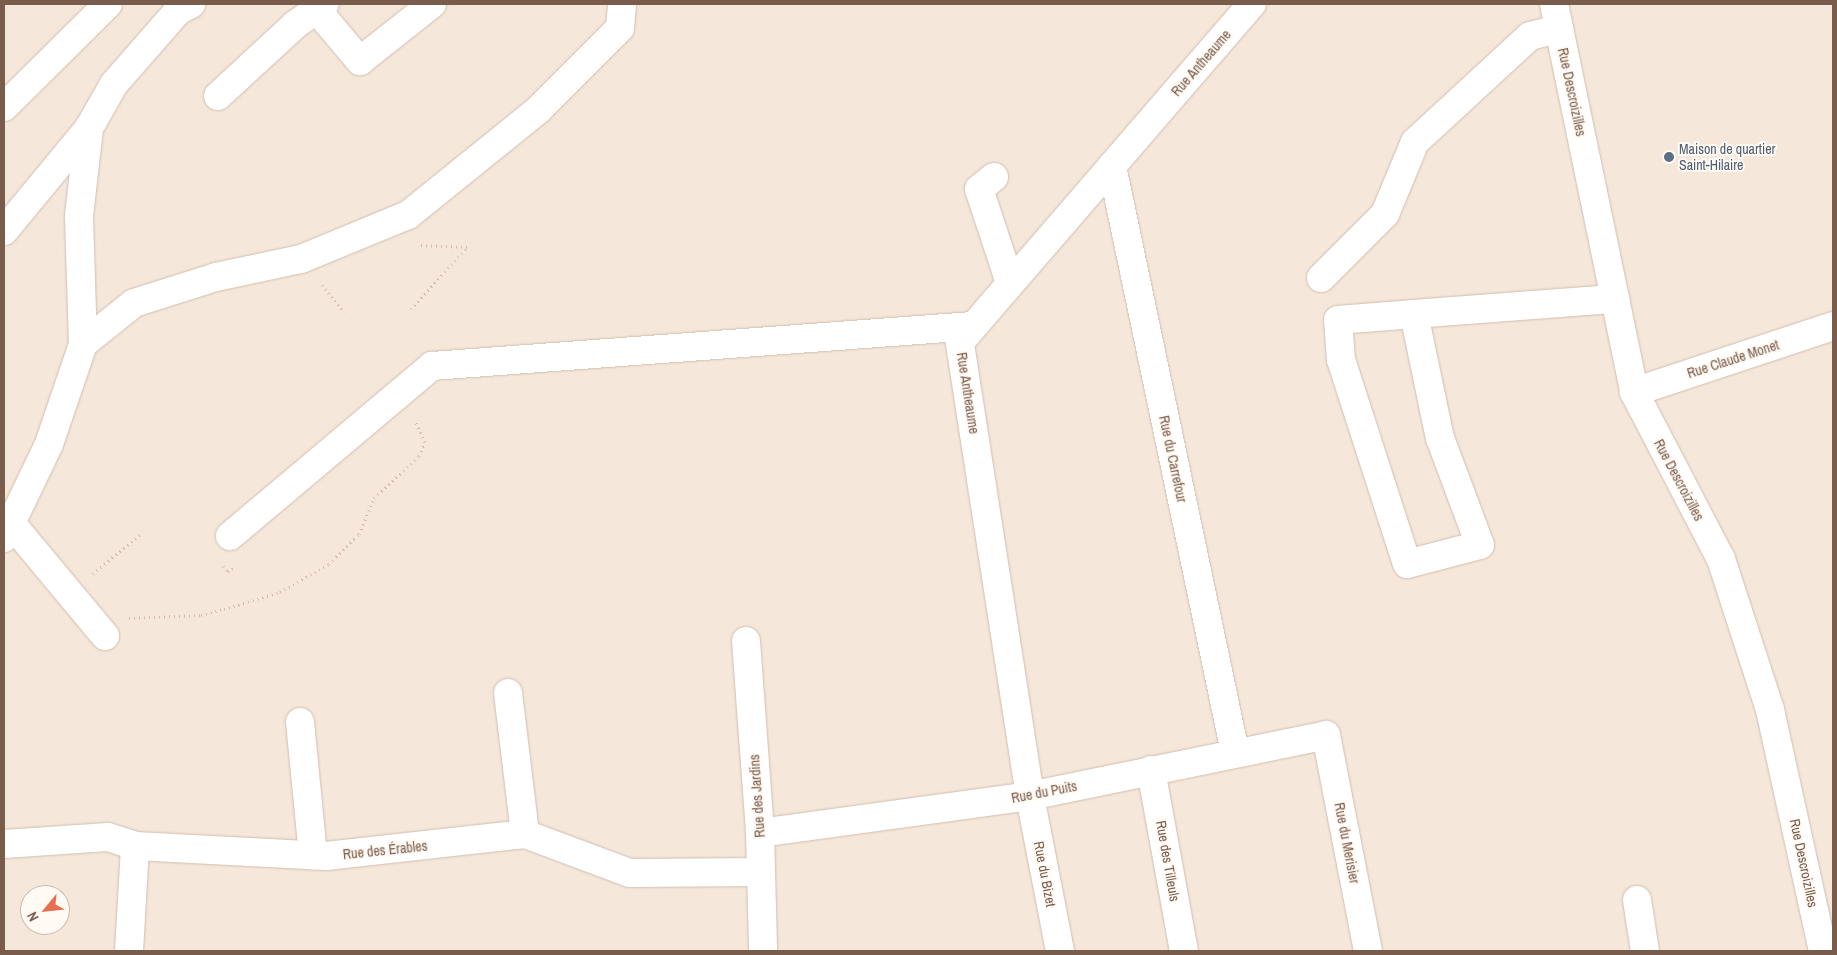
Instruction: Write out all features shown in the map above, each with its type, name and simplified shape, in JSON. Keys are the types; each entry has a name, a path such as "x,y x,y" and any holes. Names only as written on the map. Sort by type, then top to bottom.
{"street":[{"path":"4,107 108,4"},
{"path":"4,231 88,128 114,84 178,11 191,4"},
{"path":"218,96 321,7 360,60 432,4"},
{"path":"83,344 134,303 216,277 301,259 408,215 538,110 620,28 622,4"},
{"name":"Rue Antheaume","path":"1030,796 960,342 1252,4"},
{"path":"1321,278 1385,214 1415,142 1530,36 1556,16"},
{"name":"Rue Descroizilles","path":"1556,16 1634,392 1721,559 1770,710 1823,951"},
{"path":"88,128 79,216 83,344 49,444 7,531 70,593 97,626"},
{"name":"Rue du Carrefour","path":"1112,166 1235,752"},
{"path":"994,177 979,189 1010,283"},
{"path":"1414,314 1440,438 1480,545 1407,564 1341,360 1338,320 1414,314 1615,299"},
{"path":"230,536 432,366 973,326"},
{"name":"Rue Claude Monet","path":"1634,392 1833,326"},
{"name":"Rue des Jardins","path":"746,641 760,833 762,951"},
{"path":"508,692 525,834"},
{"path":"300,722 313,856"},
{"name":"Rue du Puits","path":"760,833 1030,796 1235,752 1326,735"},
{"name":"Rue du Merisier","path":"1326,735 1368,951"},
{"name":"Rue des Tilleuls","path":"1151,770 1184,951"},
{"name":"Rue du Bizet","path":"1030,796 1060,951"},
{"name":"Rue des Érables","path":"4,844 108,836 135,846 313,856 525,834 630,873 760,872"},
{"path":"128,951 135,846"},
{"path":"1637,900 1645,951"}],"path":[{"path":"411,244 467,247 411,309"},
{"path":"97,626 202,615 280,592 329,564 359,534 374,498 406,471 425,442 420,428 396,397"},
{"path":"70,593 140,534"}],"shaded area":[{"path":"4,4 1833,4 1833,951 4,951"}],"place":[{"name":"Maison de quartier Saint-Hilaire","path":"1669,157"}]}
